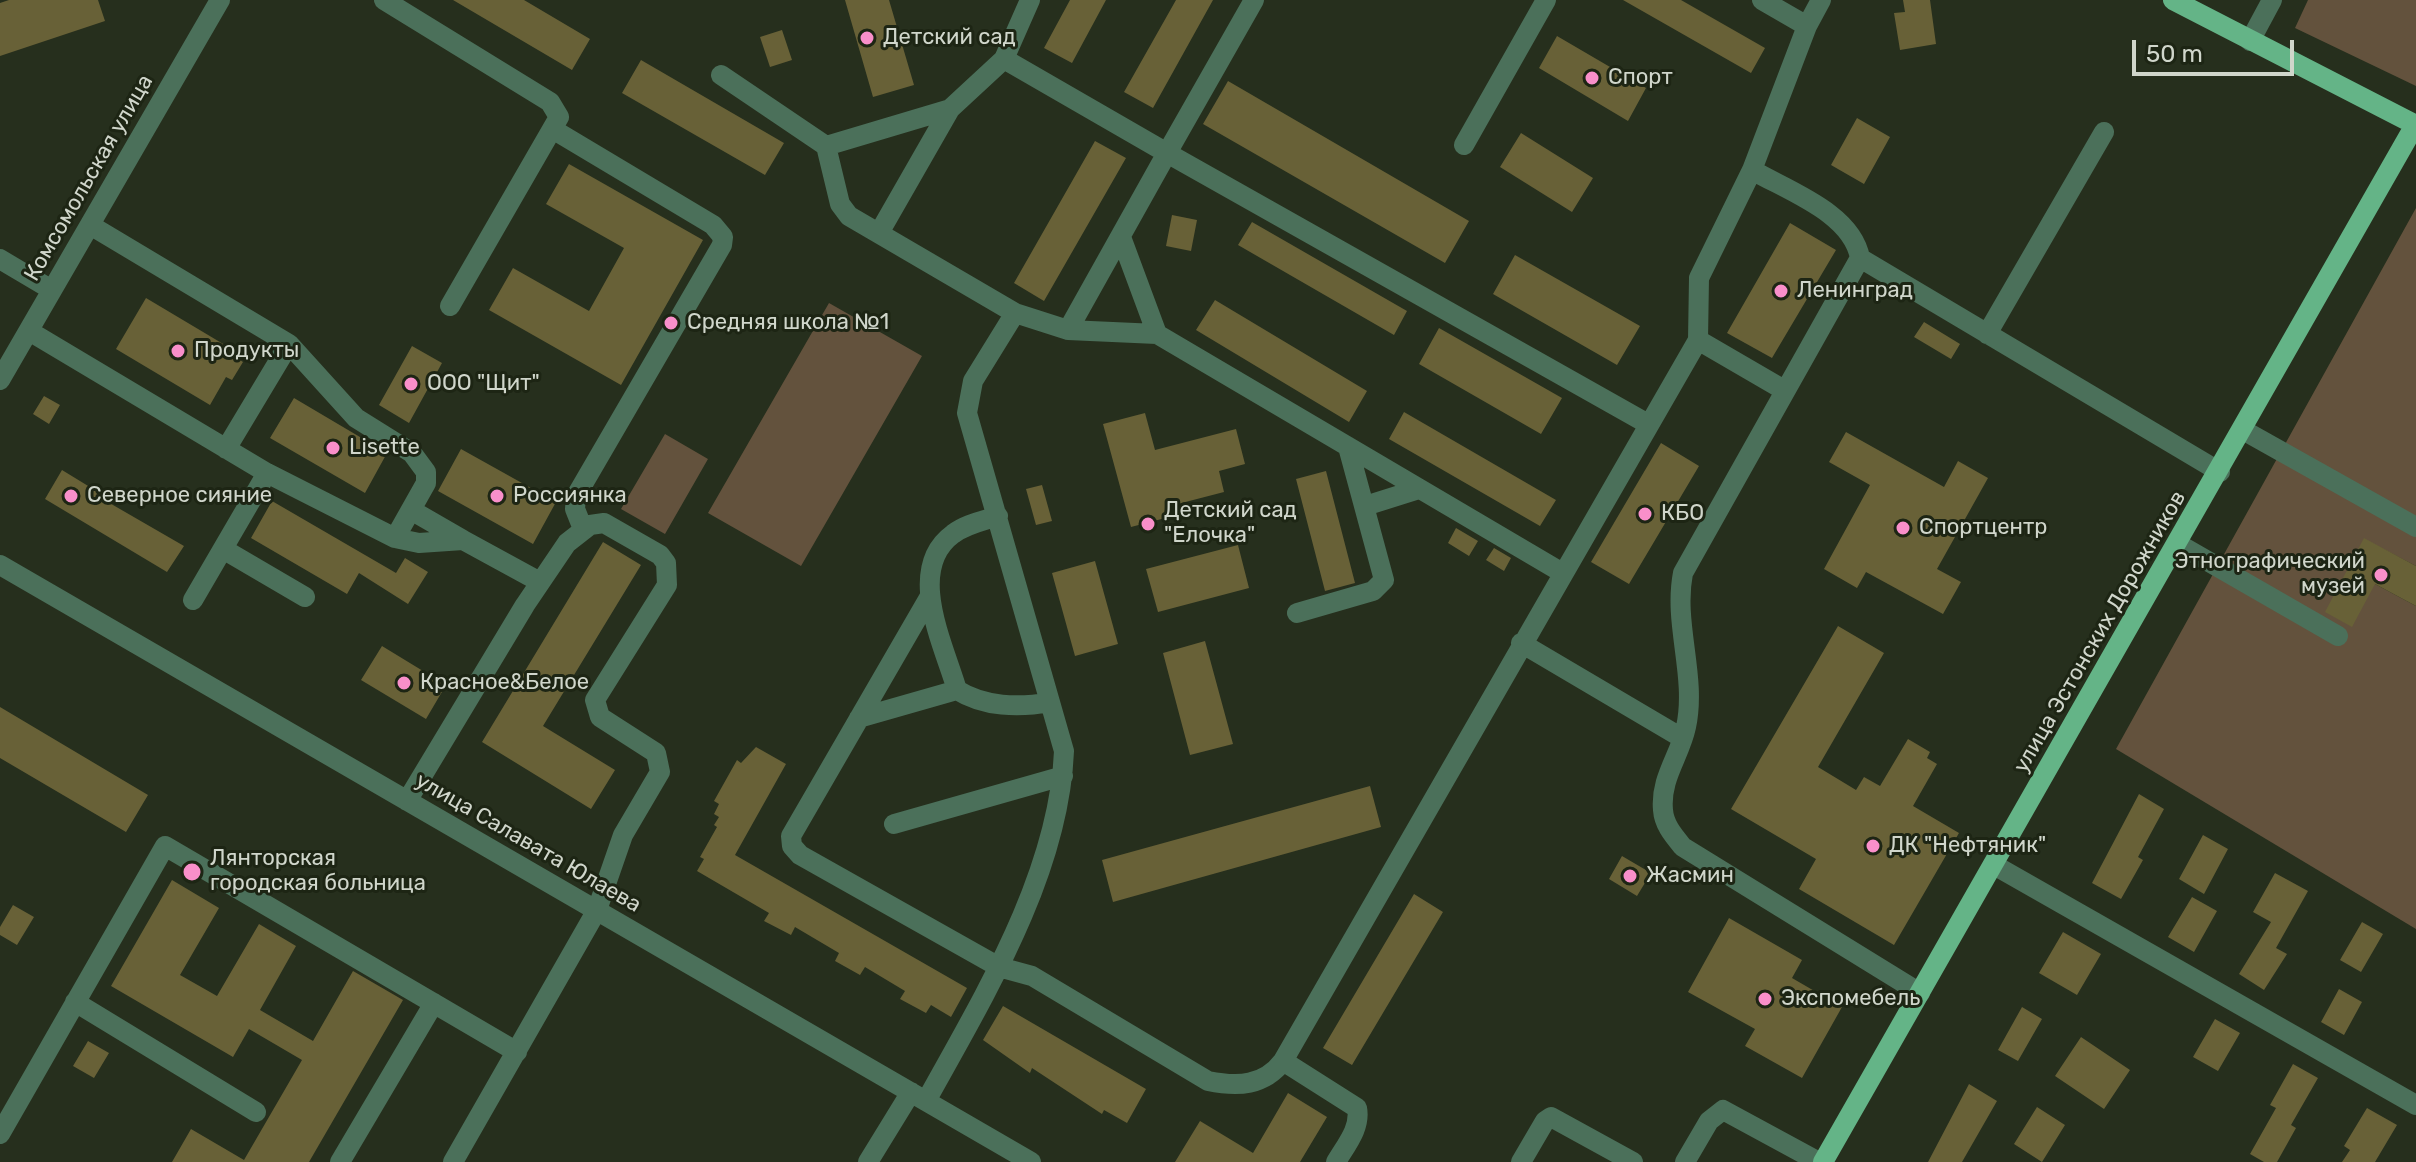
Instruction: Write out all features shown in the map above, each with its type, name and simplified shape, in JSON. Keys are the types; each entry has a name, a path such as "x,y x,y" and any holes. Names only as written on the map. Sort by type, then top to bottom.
{"main road":[{"path":"2177,1 2416,125"},
{"name":"улица Эстонских Дорожников","path":"1821,1162 2220,472 2416,125"}],"street":[{"name":"Комсомольская улица","path":"0,380 220,0"},
{"path":"384,0 550,102 559,117 450,306"},
{"path":"879,233 950,109 1004,59 1030,0"},
{"path":"1068,330 1254,0"},
{"path":"1464,145 1546,0"},
{"path":"1762,0 1807,26"},
{"path":"930,596 791,836 792,846 800,855 999,967 1032,976 1208,1081 1227,1085 1258,1081 1275,1072 1561,572 1698,340 1699,278 1752,170 1807,26 1821,0"},
{"path":"2250,41 2272,0"},
{"path":"1004,59 1648,424"},
{"path":"721,75 826,146 840,204 849,216 1015,313 1068,330 1157,334 1561,572"},
{"path":"826,146 950,109"},
{"path":"554,130 713,225 723,237 722,245 576,496 575,509 583,529"},
{"path":"1987,334 2104,132"},
{"path":"1752,170 1835,218 1858,246 1860,258 1683,573 1678,597 1689,704 1682,738 1666,777 1663,810 1668,830 1683,847 1920,993"},
{"path":"90,225 289,344 356,418 421,462 426,472 426,483 395,538"},
{"path":"1121,237 1157,334"},
{"path":"1860,258 2220,472"},
{"path":"0,259 52,290"},
{"path":"868,1162 918,1097 999,967 1040,868 1063,776 1064,751 967,413 968,395 979,368 1015,313"},
{"path":"29,331 267,473 395,538 419,543 463,540"},
{"path":"1698,340 1784,390"},
{"path":"226,449 289,344"},
{"path":"2243,430 2416,527"},
{"path":"1297,613 1381,587 1384,573 1348,447"},
{"path":"193,600 267,473"},
{"path":"1365,506 1419,489"},
{"path":"411,510 540,582"},
{"path":"998,516 962,528 949,536 929,574 930,596 957,690 969,698 1010,706 1050,702"},
{"path":"407,801 567,543 583,529 604,523 660,555 669,573 667,585 595,700 600,717 656,753 661,762 660,772 623,835 597,910 453,1162"},
{"path":"2178,544 2338,636"},
{"path":"223,549 305,597"},
{"name":"улица Салавата Юлаева","path":"0,565 1031,1162"},
{"path":"1521,643 1682,738"},
{"path":"859,718 957,690"},
{"path":"894,824 1063,776"},
{"path":"0,1134 165,846 517,1052"},
{"path":"1994,865 2416,1105"},
{"path":"75,1002 256,1112"},
{"path":"340,1162 434,1003"},
{"path":"1283,1061 1357,1108 1359,1119 1355,1130 1336,1162"},
{"path":"1685,1162 1709,1121 1723,1110 1821,1162"},
{"path":"1521,1162 1545,1121 1551,1117 1633,1162"}],"shaded area":[{"path":"2308,0 2416,0 2416,86 2295,28"},
{"path":"2416,208 2416,566 2364,539 2375,584 2416,606 2416,929 2116,749"},
{"path":"829,303 922,356 801,566 708,513"},
{"path":"665,434 708,459 665,534 621,509"}],"building":[{"path":"9,0 98,0 105,21 0,56 0,3"},
{"path":"453,0 524,0 590,39 572,70"},
{"path":"845,0 889,0 914,85 873,97"},
{"path":"1070,0 1106,0 1072,63 1044,48"},
{"path":"1176,0 1213,0 1153,108 1124,92"},
{"path":"1623,0 1681,0 1765,48 1751,73"},
{"path":"1903,0 1930,0 1936,44 1900,50 1894,13 1905,12"},
{"path":"782,30 792,60 770,67 760,37"},
{"name":"Спорт","path":"1557,36 1646,88 1628,121 1539,68"},
{"path":"641,60 784,143 765,175 622,93"},
{"path":"1228,81 1469,221 1445,263 1203,124"},
{"path":"1857,118 1890,137 1864,184 1831,165"},
{"path":"1521,133 1593,178 1572,212 1500,167"},
{"path":"1095,141 1126,158 1044,301 1014,283"},
{"path":"569,164 703,240 621,385 489,310 513,268 589,311 624,248 546,204"},
{"path":"1172,215 1197,220 1191,251 1166,246"},
{"path":"1252,222 1407,311 1394,335 1238,245"},
{"name":"Ленинград","path":"1790,223 1836,250 1772,358 1727,333"},
{"path":"1515,255 1640,326 1617,365 1493,294"},
{"name":"Продукты","path":"146,298 240,354 237,358 243,362 232,380 226,377 210,405 116,349"},
{"path":"1215,300 1367,391 1349,422 1196,330"},
{"path":"1924,322 1960,344 1951,359 1914,337"},
{"path":"1439,328 1562,398 1541,434 1419,364"},
{"name":"ООО \"Щит\"","path":"412,346 442,363 409,423 379,405"},
{"path":"44,396 60,405 49,424 33,414"},
{"name":"Lisette","path":"294,398 387,453 365,493 270,438"},
{"path":"1404,412 1556,500 1540,526 1389,439"},
{"path":"1145,413 1155,450 1236,429 1245,464 1219,471 1224,492 1170,506 1173,516 1131,527 1103,424"},
{"name":"Спортцентр","path":"1846,432 1944,487 1958,461 1988,478 1937,569 1961,582 1943,614 1866,572 1857,588 1824,569 1870,485 1829,462"},
{"name":"КБО","path":"1661,443 1699,466 1629,584 1591,562"},
{"name":"Россиянка","path":"461,449 556,502 533,544 438,491"},
{"path":"62,470 113,505 184,546 167,572 45,499"},
{"path":"1326,471 1355,583 1325,591 1296,479"},
{"path":"1042,485 1052,521 1036,525 1026,489"},
{"path":"272,501 396,573 405,558 428,572 408,604 359,573 347,594 251,538"},
{"path":"1456,528 1478,541 1469,556 1448,543"},
{"name":"Этнографический музей","path":"2364,538 2416,566 2416,606 2375,584 2352,627 2325,612"},
{"path":"603,542 641,565 543,726 615,770 591,809 482,742"},
{"path":"1238,545 1249,588 1158,612 1146,569"},
{"path":"1494,548 1511,558 1504,571 1486,560"},
{"path":"1095,561 1118,644 1075,656 1052,573"},
{"name":"ДК \"Нефтяник\"","path":"1838,626 1884,653 1818,767 1856,790 1864,777 1880,786 1908,739 1930,752 1927,758 1937,764 1913,806 1959,833 1894,945 1799,889 1816,859 1731,809"},
{"path":"1205,641 1233,744 1190,755 1163,653"},
{"name":"Красное&Белое","path":"382,646 446,685 426,719 361,680"},
{"path":"0,707 148,795 126,832 0,758"},
{"path":"756,747 786,764 735,855 967,988 951,1017 931,1005 926,1013 900,999 905,991 865,967 860,975 835,961 839,953 795,927 791,935 764,921 769,913 697,871 704,859 700,857 717,827 714,825 719,817 714,814 719,804 714,801 737,760 741,763"},
{"path":"1370,786 1381,827 1113,902 1102,860"},
{"path":"2139,794 2164,809 2138,857 2143,860 2121,899 2092,883"},
{"path":"2203,835 2228,849 2204,894 2179,879"},
{"name":"Жасмин","path":"1622,856 1651,873 1637,896 1609,879"},
{"path":"2275,873 2308,891 2276,948 2287,954 2264,990 2239,974 2271,922 2253,912"},
{"path":"172,880 219,908 180,975 217,996 259,924 296,946 260,1010 313,1041 353,971 403,1000 309,1162 172,1162 191,1129 244,1160 302,1060 249,1029 233,1057 111,986"},
{"path":"1414,894 1443,912 1352,1065 1323,1048"},
{"path":"2192,897 2217,911 2194,952 2168,937"},
{"path":"13,905 34,917 17,945 0,935 0,927"},
{"name":"Экспомебель","path":"1729,918 1802,960 1792,978 1842,1007 1802,1078 1745,1046 1755,1029 1688,992"},
{"path":"2362,922 2383,934 2361,972 2340,960"},
{"path":"2063,932 2101,954 2077,995 2039,973"},
{"path":"2339,989 2362,1002 2344,1035 2321,1022"},
{"path":"1003,1006 1146,1089 1127,1123 1104,1110 1102,1114 1032,1068 1030,1073 983,1040"},
{"path":"2022,1007 2042,1019 2018,1061 1998,1050"},
{"path":"2215,1019 2240,1033 2218,1071 2193,1057"},
{"path":"2081,1037 2130,1070 2104,1109 2055,1076"},
{"path":"88,1041 109,1053 94,1078 73,1066"},
{"path":"2293,1064 2318,1078 2291,1125 2296,1128 2277,1162 2264,1162 2250,1154 2276,1108 2270,1105"},
{"path":"1969,1084 1997,1101 1962,1162 1928,1162"},
{"path":"1288,1093 1327,1117 1300,1162 1175,1162 1200,1121 1253,1153"},
{"path":"2037,1107 2065,1125 2042,1162 2014,1144"},
{"path":"2367,1108 2397,1125 2375,1162 2342,1162 2350,1150 2344,1146"}],"place":[{"name":"Детский сад","path":"867,38"},
{"name":"Спорт","path":"1592,78"},
{"name":"Ленинград","path":"1781,291"},
{"name":"Средняя школа №1","path":"671,323"},
{"name":"Продукты","path":"178,351"},
{"name":"ООО \"Щит\"","path":"411,384"},
{"name":"Lisette","path":"333,448"},
{"name":"Северное сияние","path":"71,496"},
{"name":"Россиянка","path":"497,496"},
{"name":"КБО","path":"1645,514"},
{"name":"Детский сад \"Елочка\"","path":"1148,524"},
{"name":"Спортцентр","path":"1903,528"},
{"name":"Этнографический музей","path":"2381,575"},
{"name":"Красное&Белое","path":"404,683"},
{"name":"ДК \"Нефтяник\"","path":"1873,846"},
{"name":"Лянторская городская больница","path":"192,872"},
{"name":"Жасмин","path":"1630,876"},
{"name":"Экспомебель","path":"1765,999"}]}
